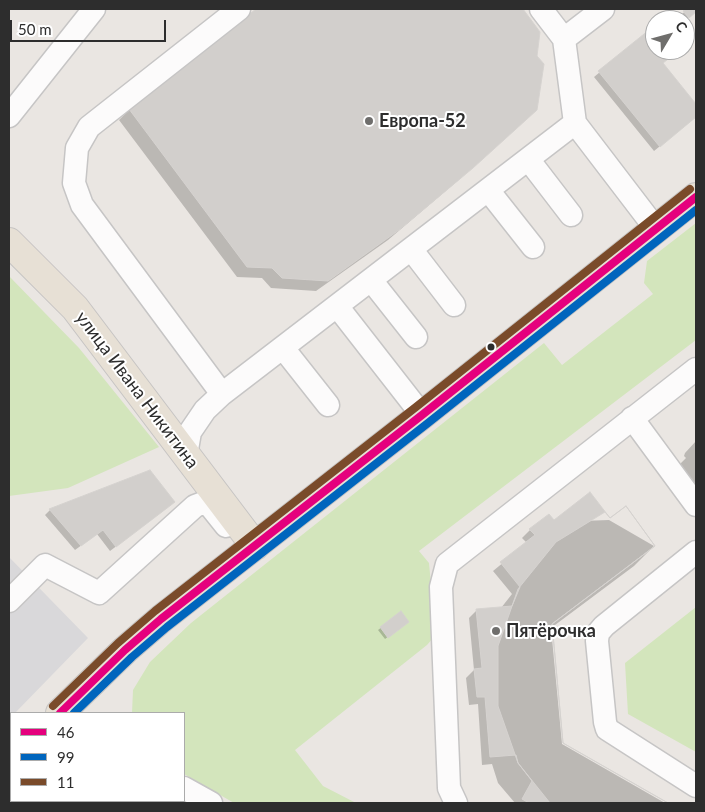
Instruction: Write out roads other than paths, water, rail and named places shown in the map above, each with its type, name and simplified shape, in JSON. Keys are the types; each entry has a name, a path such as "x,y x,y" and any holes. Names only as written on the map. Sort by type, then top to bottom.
{"main road":[{"path":"61,712 125,650 161,619 696,197"},
{"name":"улица Ивана Никитина","path":"9,242 75,308 186,454 251,549"}],"street":[{"path":"9,116 94,9"},
{"path":"222,394 82,205 74,184 78,148 89,127 239,9"},
{"path":"541,9 564,39 575,123 656,229"},
{"path":"564,39 603,9"},
{"path":"186,454 190,432 205,410 222,394 575,123"},
{"path":"528,159 571,215"},
{"path":"488,190 532,246"},
{"path":"411,249 454,305"},
{"path":"371,280 416,337"},
{"path":"337,306 422,415"},
{"path":"282,348 328,405"},
{"path":"456,803 449,788 441,587 447,564 696,369"},
{"path":"632,418 696,505"},
{"path":"9,602 45,565 99,593 195,506 203,503 210,506 251,549"},
{"path":"696,552 604,626 598,633 597,641 607,729 696,786"},
{"path":"185,789 211,803"}],"place":[{"name":"Европа-52","path":"369,121"},
{"name":"Пятёрочка","path":"496,631"}]}
